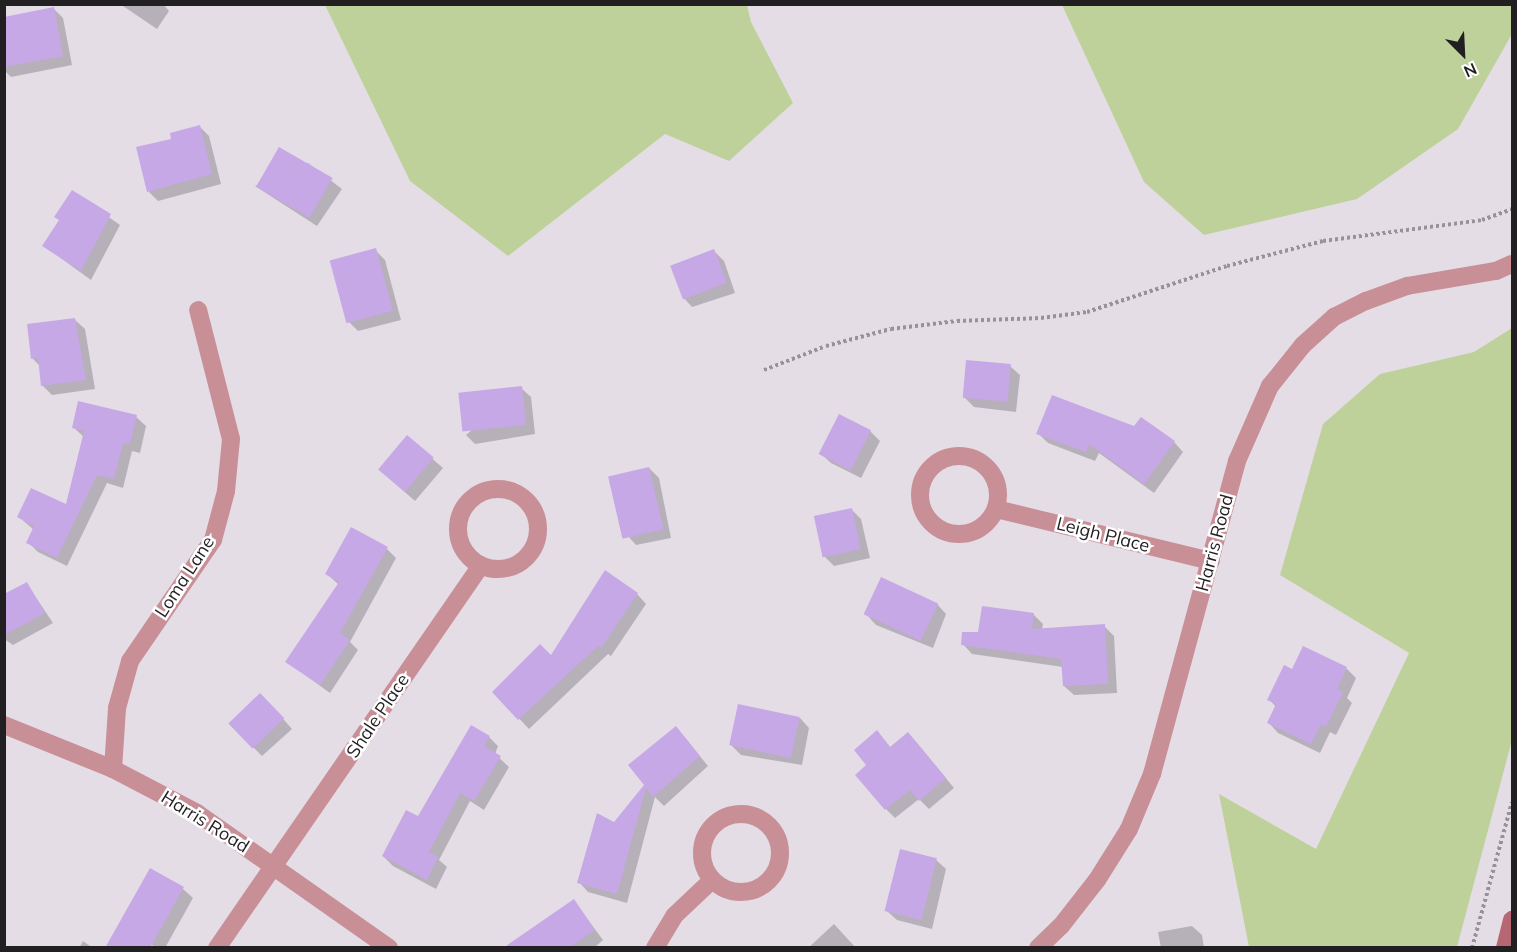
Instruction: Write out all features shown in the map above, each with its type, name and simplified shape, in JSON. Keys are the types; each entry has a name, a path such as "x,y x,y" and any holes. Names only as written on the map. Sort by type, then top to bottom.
{"main road":[{"path":"1505,948 1512,920"}],"street":[{"name":"Harris Road","path":"1039,947 1097,880 1129,829 1152,774 1249,427 1270,386 1303,345 1334,317 1366,301 1407,286 1485,273 1512,264"},
{"name":"Loma Lane","path":"113,769 117,708 130,661 213,540 226,491 231,439 198,310"},
{"path":"952,457 969,457 983,465 994,477 998,493 996,509 987,523 973,532 957,534 941,530 928,520 921,506 920,490 926,474 937,463 952,457"},
{"path":"491,489 508,489 523,496 534,509 539,525 537,542 528,557 514,566 497,569 481,565 467,555 459,540 458,524 464,508 475,496 491,489"},
{"name":"Leigh Place","path":"996,509 1210,561"},
{"name":"Shale Place","path":"218,948 481,565"},
{"name":"Harris Road","path":"4,725 113,769 197,813 389,948"},
{"path":"738,813 755,815 770,826 779,841 781,859 768,881 744,893 726,890 711,881 703,865 701,847 707,831 720,818 738,813"},
{"path":"655,948 674,916 711,881"}],"path":[{"path":"764,370 826,346 891,329 957,321 1087,312 1227,266 1323,241 1482,220 1512,209"},
{"path":"1472,948 1512,802"}],"green space":[{"path":"325,5 747,5 751,22 793,103 729,161 665,134 508,256 410,181"},
{"path":"1062,5 1512,5 1512,34 1458,129 1357,199 1204,235 1144,182"},
{"path":"1512,328 1512,740 1457,947 1249,947 1219,794 1316,849 1409,653 1280,575 1323,424 1380,374 1474,352"}],"building":[{"path":"54,7 63,56 4,67 4,17"},
{"path":"200,125 212,174 147,192 136,147 171,139 170,133"},
{"path":"279,147 333,178 310,218 256,187"},
{"path":"72,190 111,214 81,271 42,246 59,220 54,217"},
{"path":"376,248 393,311 346,323 330,260"},
{"path":"714,249 727,283 683,299 670,266"},
{"path":"75,318 86,380 41,386 38,358 31,359 27,324"},
{"path":"966,360 1011,364 1008,402 963,398"},
{"path":"522,386 526,425 462,431 458,393"},
{"path":"1052,395 1134,426 1141,417 1175,441 1144,484 1089,444 1086,452 1036,434"},
{"path":"78,401 137,415 130,444 123,443 114,479 97,475 57,558 26,543 34,526 17,517 31,488 66,504 84,431 72,428"},
{"path":"839,414 871,430 851,470 819,454"},
{"path":"407,435 434,457 405,492 378,469"},
{"path":"649,467 663,529 622,539 608,476"},
{"path":"852,508 861,549 823,557 814,516"},
{"path":"351,527 388,547 340,633 350,640 320,685 285,662 339,582 325,574"},
{"path":"605,570 638,593 601,648 598,646 518,720 492,692 540,644 551,655"},
{"path":"881,577 938,604 921,641 864,614"},
{"path":"27,582 45,613 4,635 4,594"},
{"path":"982,606 1034,613 1032,629 1105,624 1108,684 1063,686 1061,659 961,645 962,632 978,632"},
{"path":"1303,646 1347,667 1337,689 1343,692 1326,727 1321,724 1311,744 1267,723 1276,704 1267,700 1284,665 1292,669"},
{"path":"260,693 284,718 253,749 228,724"},
{"path":"738,704 800,717 791,758 729,745"},
{"path":"471,725 490,736 484,746 501,756 474,801 460,793 429,852 438,857 427,880 382,856 406,810 418,816"},
{"path":"676,726 700,756 653,797 646,788 617,894 577,883 597,813 614,822 644,785 628,765"},
{"path":"877,730 890,747 908,732 946,778 919,801 910,790 885,810 855,775 866,765 854,750"},
{"path":"900,849 937,858 921,920 885,911"},
{"path":"150,868 184,887 150,948 105,948"},
{"path":"574,899 595,930 569,948 503,948"}]}
